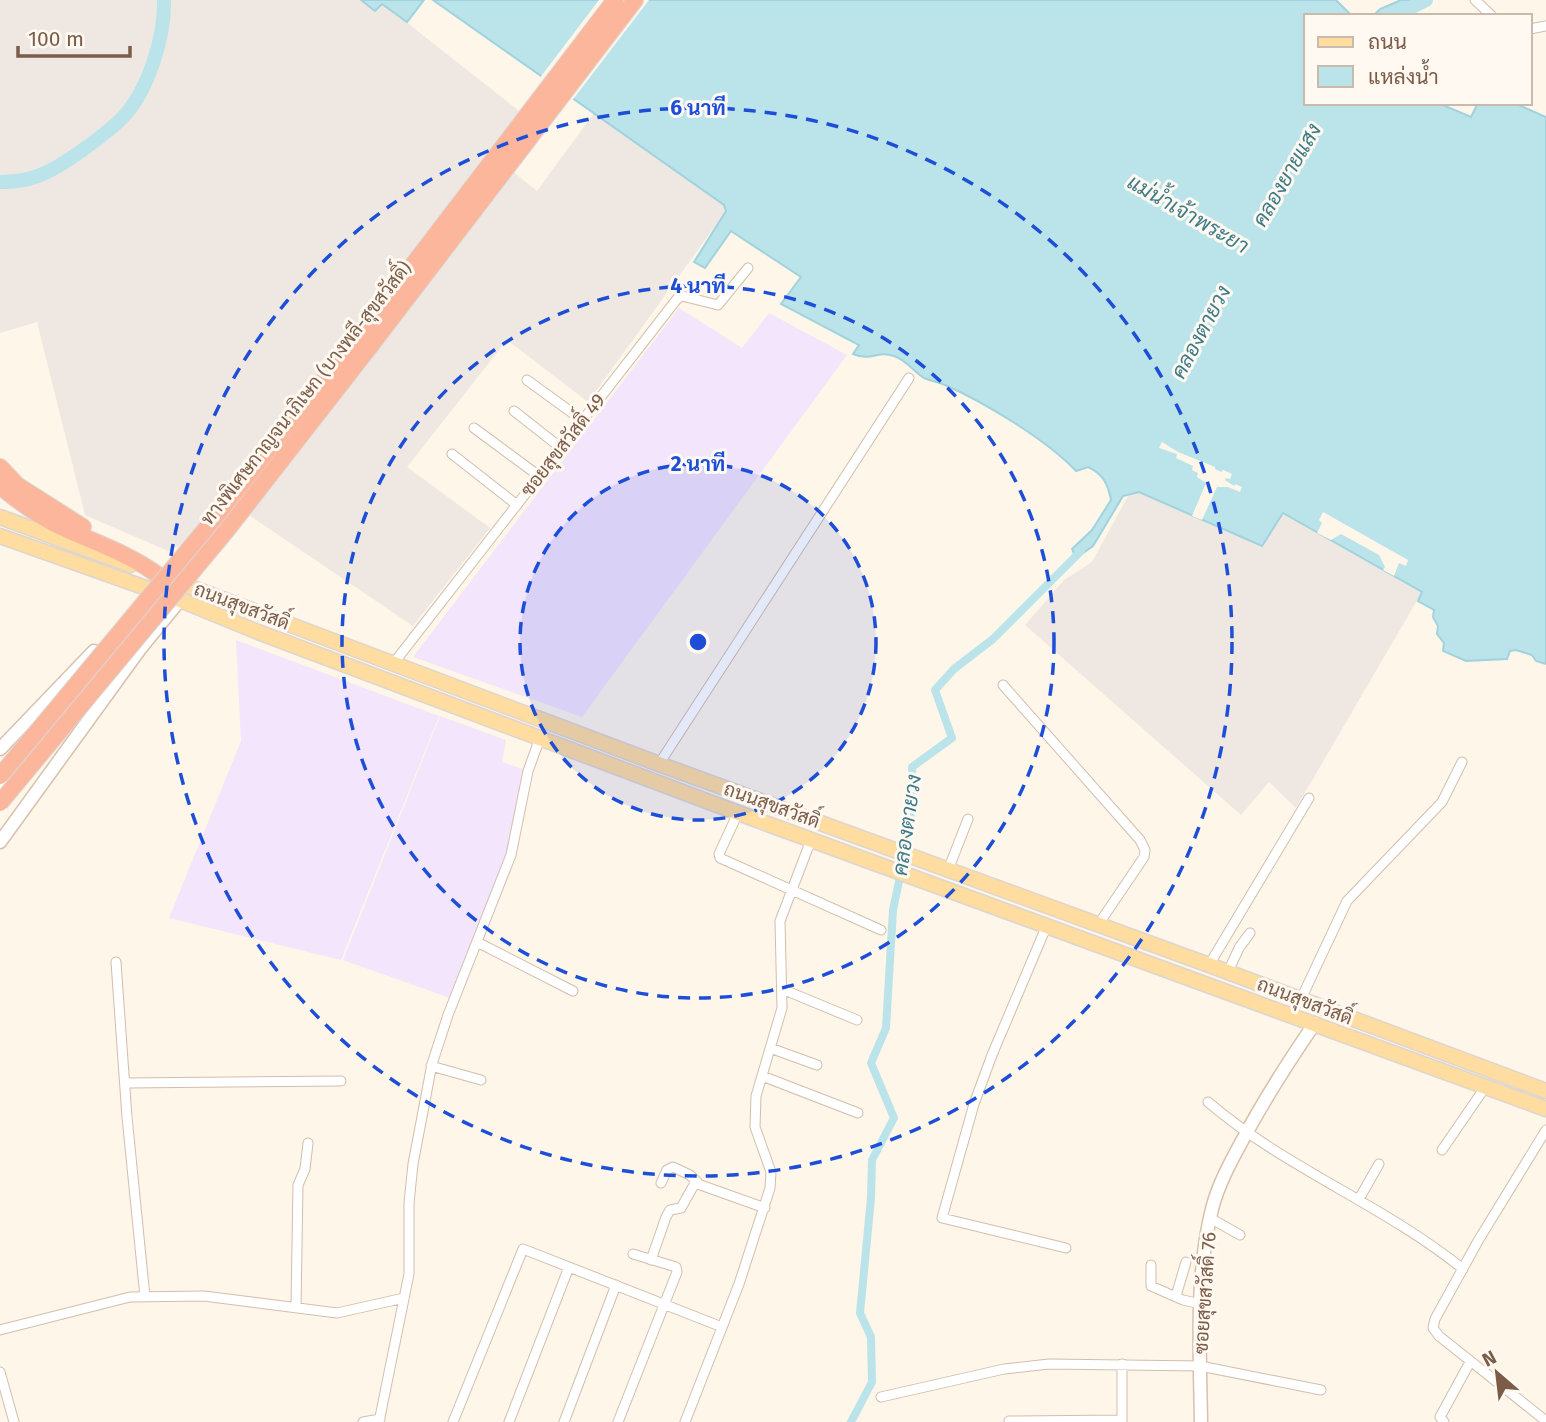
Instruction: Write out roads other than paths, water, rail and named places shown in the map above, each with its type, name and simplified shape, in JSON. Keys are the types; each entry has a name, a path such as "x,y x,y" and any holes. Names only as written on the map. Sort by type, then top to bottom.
{"highway":[{"name":"ทางพิเศษกาญจนาภิเษก (บางพลี-สุขสวัสดิ์)","path":"0,776 214,519 360,334 615,0"},
{"name":"ทางพิเศษกาญจนาภิเษก (บางพลี-สุขสวัสดิ์)","path":"0,803 227,530 635,0"},
{"path":"0,467 17,485 158,575"},
{"path":"0,486 23,506 57,525 130,556"}],"main road":[{"name":"ถนนสุขสวัสดิ์","path":"0,517 659,764 1546,1091"},
{"name":"ถนนสุขสวัสดิ์","path":"0,536 180,600 738,813 1546,1109"},
{"path":"0,749 88,659 158,575"},
{"path":"0,842 140,649 180,600"},
{"path":"811,840 818,822"},
{"name":"ซอยสุขสวัสดิ์ 76","path":"1201,1422 1201,1304 1210,1218 1220,1183 1271,1087 1315,1023"}],"street":[{"path":"1475,0 1490,14"},
{"name":"ซอยสุขสวัสดิ์ 49","path":"393,664 677,299 682,296 718,305 748,268"},
{"path":"659,764 909,378"},
{"path":"527,380 582,420"},
{"path":"514,411 561,448"},
{"path":"474,428 539,476"},
{"path":"453,454 517,505"},
{"path":"1003,685 1146,850 1144,858 1098,925"},
{"path":"363,1422 380,1420 409,1274 409,1203 413,1164 431,1066 511,855 528,771 540,738"},
{"path":"1301,999 1347,901 1442,802 1462,762"},
{"path":"1209,965 1309,799"},
{"path":"738,813 719,854 720,858 881,930"},
{"path":"948,870 968,819"},
{"path":"685,1422 765,1208 771,1172 758,1139 754,1112 782,1008 778,929 811,840"},
{"path":"1047,925 974,1104 942,1218 1066,1248"},
{"path":"1228,972 1239,948 1250,933"},
{"path":"477,942 573,990"},
{"path":"116,962 127,1116 145,1297"},
{"path":"782,989 857,1020"},
{"path":"770,1048 817,1065"},
{"path":"431,1066 481,1080"},
{"path":"762,1076 858,1113"},
{"path":"126,1083 341,1081"},
{"path":"1442,1150 1486,1086"},
{"path":"1208,1102 1246,1132 1431,1243 1464,1269"},
{"path":"1546,1130 1435,1319 1433,1328 1434,1332 1470,1362 1546,1421"},
{"path":"296,1308 298,1185 304,1169 308,1143"},
{"path":"1359,1199 1379,1164"},
{"path":"661,1183 667,1170 673,1167 690,1175 698,1183 765,1208"},
{"path":"651,1260 670,1210 681,1208 692,1185 698,1183"},
{"path":"1210,1218 1240,1235"},
{"path":"453,1422 521,1251 527,1249 722,1327"},
{"path":"618,1422 677,1270 633,1254"},
{"path":"1176,1296 1186,1262"},
{"path":"1151,1265 1152,1286 1201,1304"},
{"path":"509,1422 569,1266"},
{"path":"564,1422 617,1285"},
{"path":"0,1330 120,1299 145,1297 204,1296 337,1313 404,1298"},
{"path":"1444,1422 1440,1417 1470,1362"},
{"path":"881,1397 1004,1369 1049,1364 1200,1366 1321,1390"},
{"path":"1009,1421 1122,1421 1122,1364"},
{"path":"0,1372 14,1422"}],"water":[{"path":"361,0 424,0 407,22 382,4 375,11"},
{"name":"แม่น้ำเจ้าพระยา","path":"433,0 1336,0 1350,14 1304,14 1304,105 1443,105 1471,117 1477,105 1519,105 1546,117 1546,664 1536,661 1532,655 1516,650 1510,651 1507,659 1466,661 1443,651 1444,643 1437,634 1434,610 1418,601 1422,592 1283,513 1262,546 1139,492 1123,496 1093,546 1076,558 1072,549 1092,530 1111,500 1101,476 1088,467 1076,471 1049,447 1014,423 961,392 924,378 898,358 883,354 865,357 853,354 859,345 781,304 801,277 731,231 705,268 694,262 726,211 724,205"},
{"path":"1401,0 1426,0 1419,3 1410,14 1375,14"}],"waterway":[{"path":"0,182 30,178 55,168 99,138 125,115 141,91 154,60 162,29 164,0"},
{"name":"คลองยายแสง","path":"1398,14 1426,0"},
{"name":"คลองตายวง","path":"851,1422 872,1382 871,1337 860,1313 872,1160 894,1118 871,1063 886,1028 893,910 908,838 913,795 912,767 952,738 935,690 954,669 993,639 1081,551"}]}
